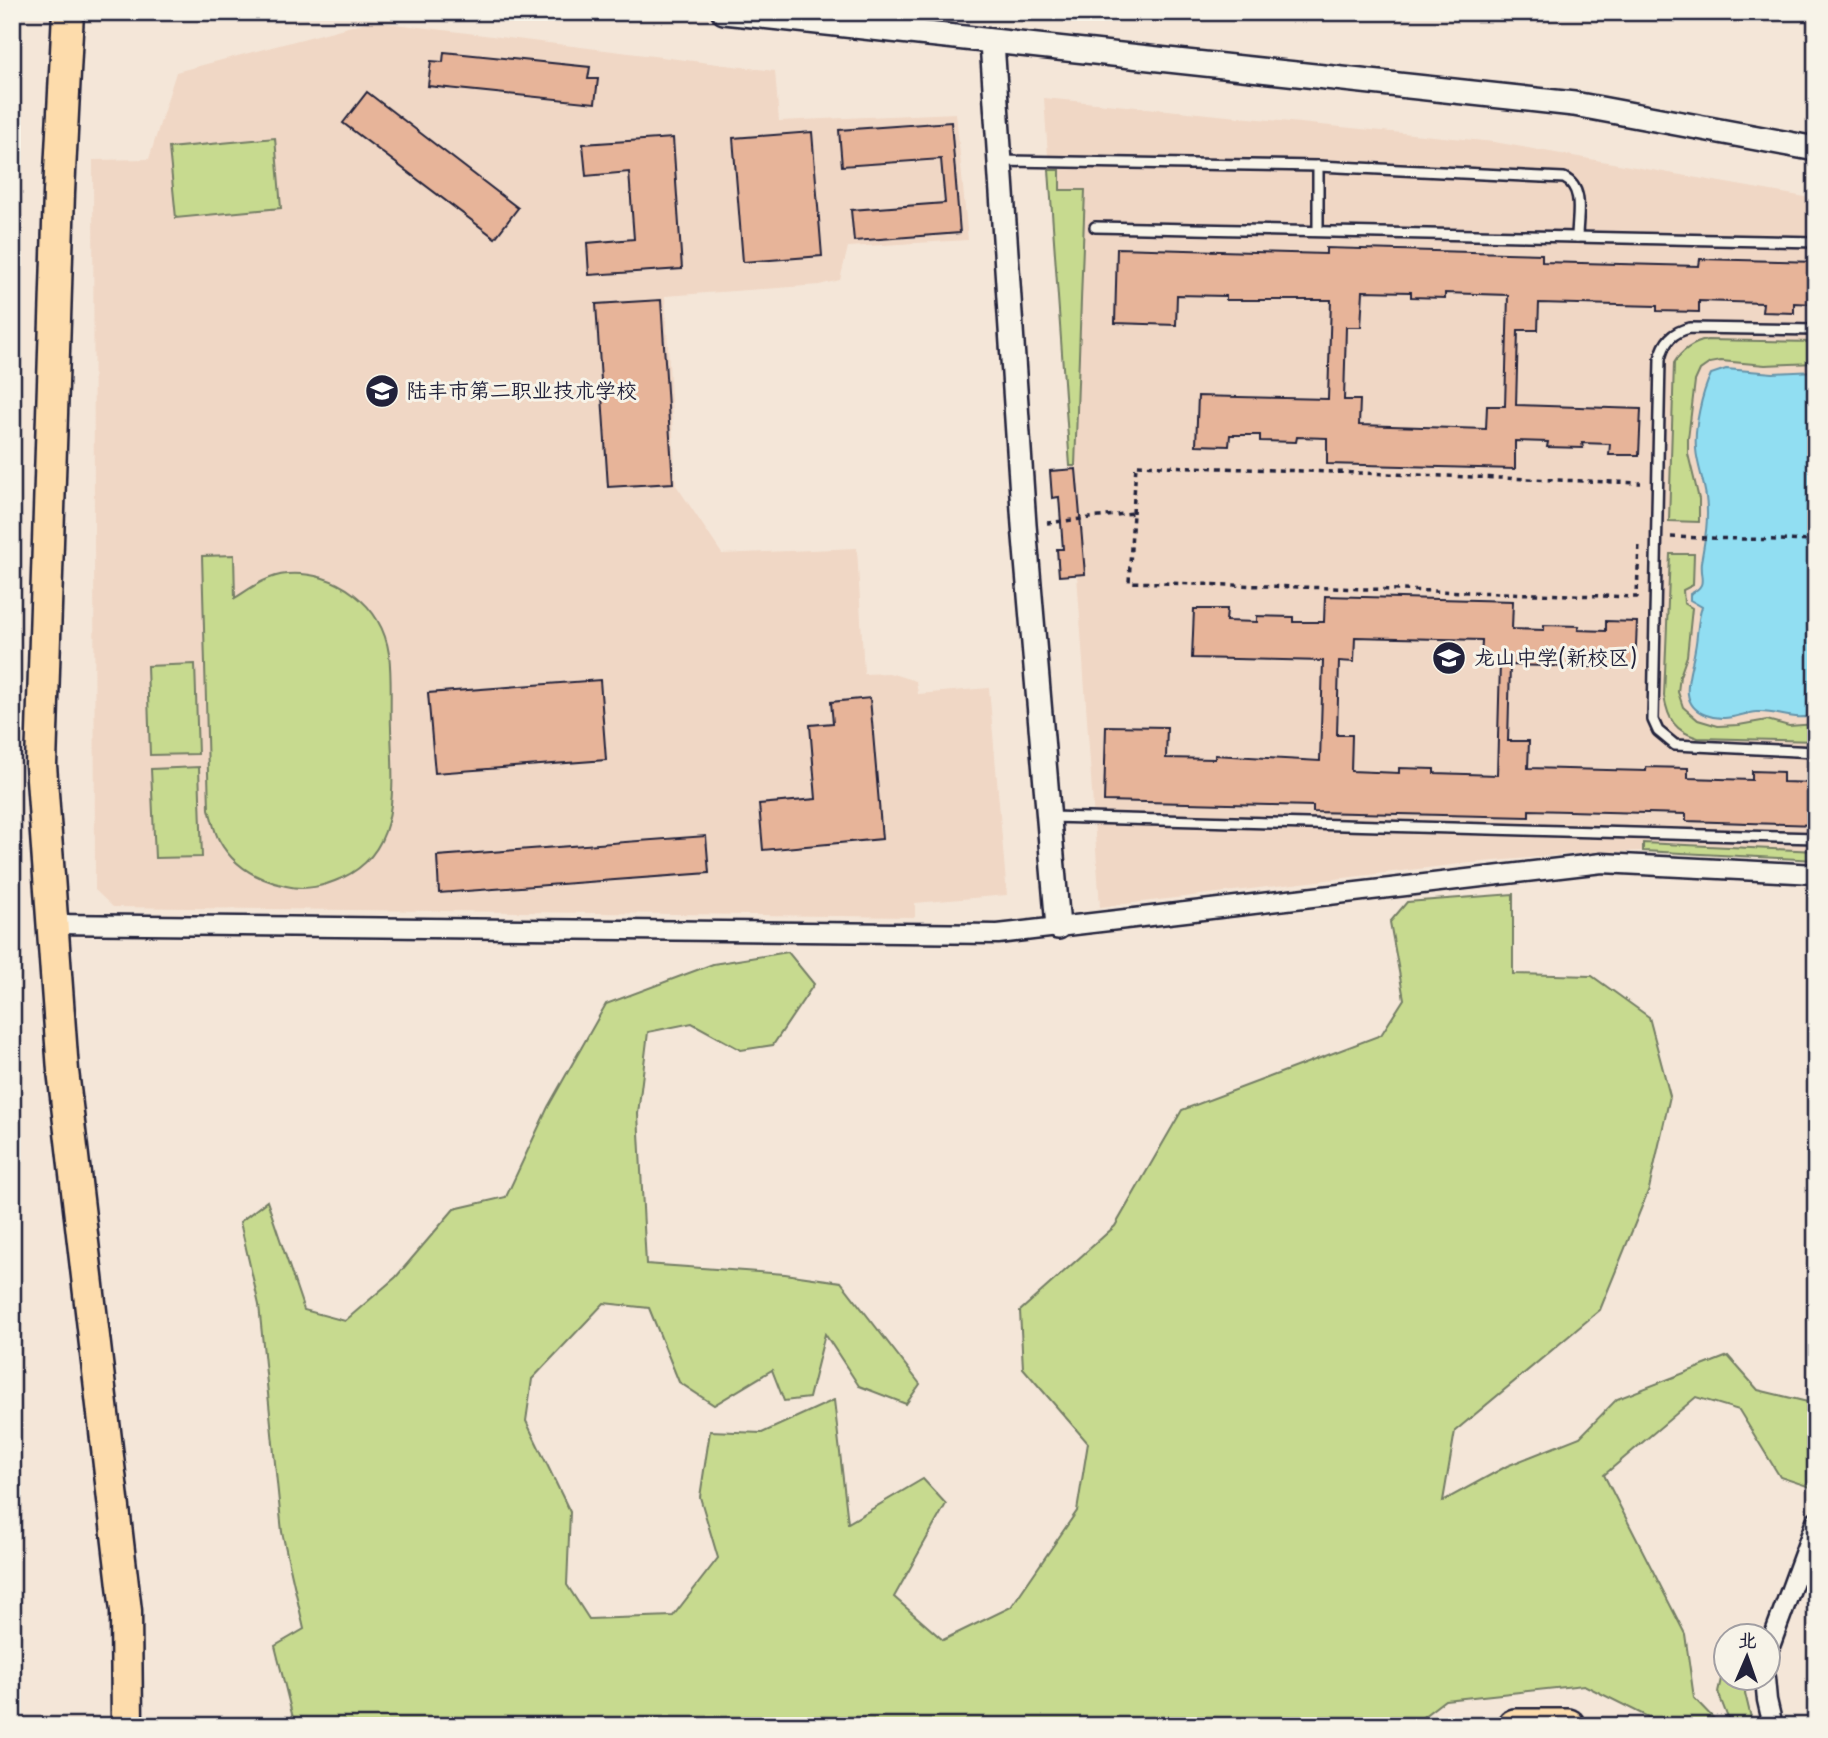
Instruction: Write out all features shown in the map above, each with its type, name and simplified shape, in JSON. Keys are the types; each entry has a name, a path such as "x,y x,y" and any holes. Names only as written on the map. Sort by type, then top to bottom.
{"highway":[{"path":"1515,1726 1568,1726"}],"main road":[{"path":"68,12 59,192 41,765 62,1071 126,1611 127,1726"}],"street":[{"path":"724,12 1574,104 1816,149"},
{"path":"992,41 1024,525 1058,927"},
{"path":"51,924 999,934 1602,863 1816,874"},
{"path":"1779,1622 1816,1521"},
{"path":"1766,1692 1773,1726"}],"lane":[{"path":"1000,161 1318,166 1564,178 1571,181 1576,188 1577,237"},
{"path":"1318,166 1318,231"},
{"path":"1095,227 1816,242"},
{"path":"1816,330 1690,328 1679,331 1663,347 1660,359 1653,720 1658,731 1675,745 1816,752"},
{"path":"1049,817 1816,838"}],"path":[{"path":"1640,496 1641,482 1136,465 1129,582 1637,597 1639,537 1816,541"},
{"path":"1024,525 1133,513"}],"shaded area":[{"name":"陆丰市第二职业技术学校","path":"371,21 775,71 779,121 956,113 968,240 848,247 840,280 819,285 665,296 676,485 722,554 857,548 864,674 889,673 916,681 918,694 989,688 1007,895 915,903 915,917 113,907 95,890 93,160 149,159 176,72"},
{"name":"龙山中学(新校区)","path":"1044,98 1494,142 1816,199 1816,860 1643,851 1573,854 1460,864 1100,907"}],"green space":[{"path":"275,138 281,208 176,218 169,148"},
{"path":"1049,170 1060,170 1060,190 1085,190 1075,466 1070,466"},
{"path":"1707,340 1816,342 1816,363 1765,365 1721,361 1710,363 1700,370 1695,381 1688,439 1688,454 1699,499 1699,522 1669,521 1674,363 1688,348"},
{"path":"1670,554 1694,554 1693,585 1683,590 1684,603 1692,608 1687,656 1678,692 1683,707 1698,720 1718,726 1767,720 1789,726 1816,724 1816,741 1698,738 1678,728 1670,718 1664,696"},
{"path":"234,555 235,598 259,583 279,575 305,574 322,578 339,584 353,594 377,620 385,636 390,672 392,792 385,833 376,850 362,866 342,878 322,885 301,888 266,880 231,857 214,829 209,809 202,556"},
{"path":"195,664 198,754 150,755 147,666"},
{"path":"199,767 202,857 155,858 151,769"},
{"path":"1643,843 1816,851 1816,860 1643,851"},
{"path":"1513,894 1513,974 1592,976 1649,1017 1670,1096 1649,1189 1600,1310 1455,1431 1443,1501 1507,1466 1580,1437 1617,1399 1728,1356 1758,1390 1816,1404 1816,1482 1810,1487 1780,1477 1739,1410 1696,1397 1604,1475 1685,1634 1694,1698 1721,1726 1666,1726 1584,1685 1445,1700 1411,1726 295,1726 275,1646 304,1629 282,1532 259,1305 240,1222 267,1201 304,1310 345,1321 396,1277 454,1209 506,1197 548,1107 606,1004 713,964 788,952 814,984 773,1045 741,1050 692,1023 648,1032 638,1114 646,1264 785,1274 841,1282 920,1384 906,1404 859,1386 825,1334 809,1398 784,1401 772,1370 714,1405 679,1382 649,1308 604,1303 532,1379 526,1421 570,1512 567,1585 589,1619 673,1616 718,1558 700,1497 710,1431 762,1433 834,1400 848,1523 923,1479 946,1504 894,1597 943,1640 1011,1607 1077,1511 1088,1443 1023,1368 1020,1311 1115,1226 1182,1110 1381,1035 1404,999 1390,922 1407,902"},
{"path":"1718,1692 1745,1692 1753,1726 1731,1726"}],"water":[{"path":"1726,369 1773,373 1816,371 1816,583 1811,603 1816,636 1816,714 1809,716 1758,712 1727,718 1713,717 1697,710 1688,695 1702,607 1690,600 1690,594 1702,581 1701,562 1707,513 1697,455 1697,421 1711,374"}],"building":[{"path":"444,52 590,67 588,79 598,79 595,103 428,86 431,61 443,62"},
{"path":"367,92 518,208 495,238 343,123"},
{"path":"951,122 960,233 854,241 851,210 945,203 941,159 842,166 839,130"},
{"path":"812,132 822,256 743,262 733,138"},
{"path":"673,138 682,269 589,275 587,243 634,239 629,172 586,176 583,144"},
{"path":"1117,248 1326,254 1326,248 1542,254 1542,262 1699,266 1700,259 1816,262 1816,304 1794,303 1794,313 1762,312 1763,303 1699,301 1699,312 1657,311 1657,306 1539,303 1538,330 1518,330 1516,405 1641,409 1639,455 1609,455 1610,444 1582,443 1583,448 1547,447 1548,442 1515,441 1515,469 1327,464 1327,438 1297,437 1296,442 1260,441 1260,435 1230,435 1229,446 1196,445 1198,396 1328,399 1331,300 1226,300 1226,296 1177,295 1176,325 1115,323","holes":["1363,291 1411,292 1411,297 1445,298 1445,293 1508,295 1505,406 1487,406 1486,429 1359,425 1360,400 1344,400 1346,327 1361,327"]},
{"path":"661,300 673,483 608,487 596,304"},
{"path":"1076,469 1085,574 1059,576 1057,549 1063,549 1059,497 1052,498 1050,471"},
{"path":"1325,596 1513,601 1512,629 1544,630 1544,625 1579,626 1578,630 1606,631 1606,621 1637,622 1635,668 1510,665 1508,741 1529,741 1528,768 1646,771 1646,767 1688,768 1688,778 1752,780 1752,771 1783,772 1783,782 1816,783 1816,825 1686,821 1686,814 1529,810 1529,817 1313,812 1313,806 1104,801 1106,726 1167,727 1166,758 1215,759 1215,755 1320,761 1323,661 1192,658 1194,609 1227,609 1226,621 1257,622 1257,616 1293,617 1293,622 1324,622","holes":["1355,637 1482,640 1481,662 1500,663 1497,775 1434,773 1434,769 1399,768 1399,773 1351,771 1352,735 1337,735 1339,661 1354,662"]},
{"path":"600,680 606,760 435,773 428,693"},
{"path":"870,698 882,839 763,850 759,804 816,799 810,725 833,723 831,702"},
{"path":"706,836 709,873 439,893 437,856"}],"place":[{"name":"陆丰市第二职业技术学校","path":"382,391"},
{"name":"龙山中学(新校区)","path":"1449,658"}]}
